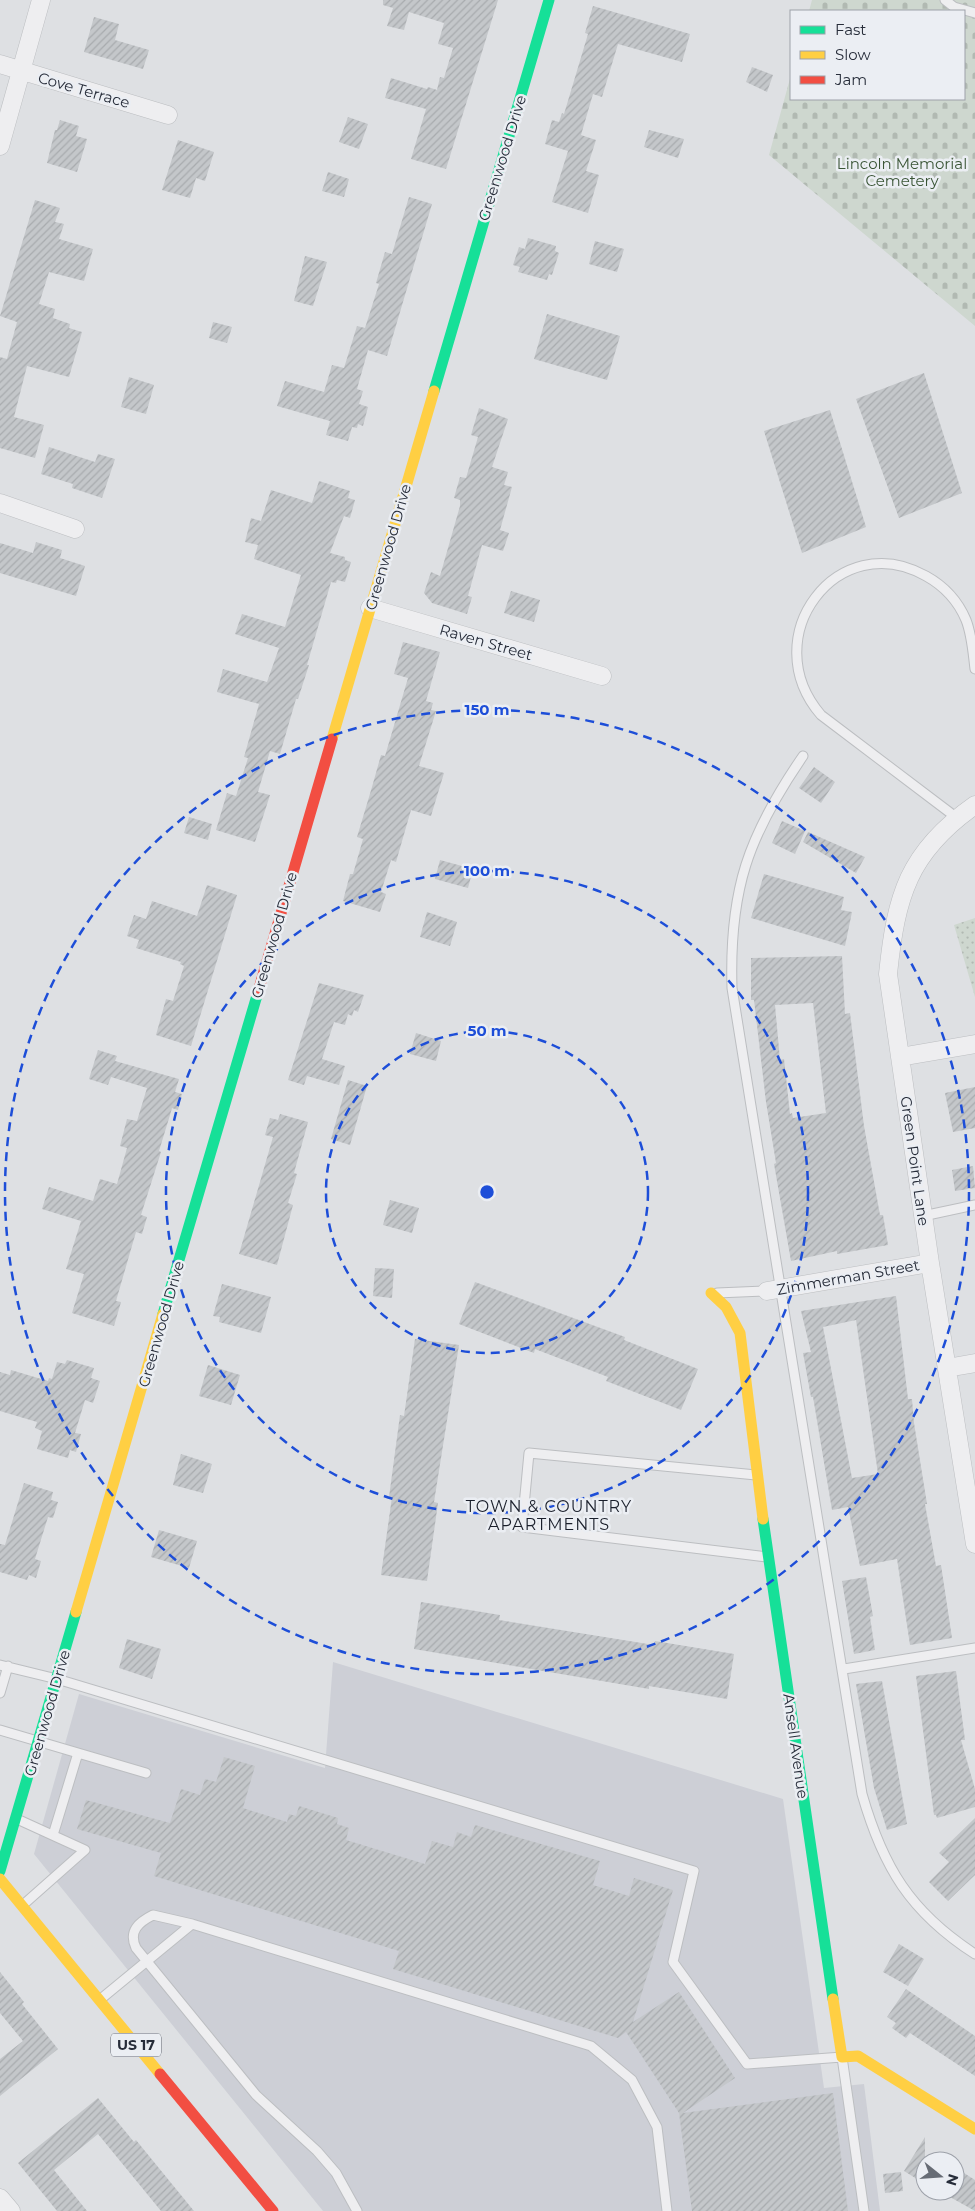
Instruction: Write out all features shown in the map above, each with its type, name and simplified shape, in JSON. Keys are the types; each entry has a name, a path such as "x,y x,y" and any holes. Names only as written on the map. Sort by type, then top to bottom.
{"street":[{"path":"0,146 41,0"},
{"name":"Greenwood Drive","path":"0,1871 549,0"},
{"name":"Cove Terrace","path":"0,64 21,72 168,114"},
{"path":"0,503 75,529"},
{"name":"Raven Street","path":"370,608 602,676"},
{"name":"Green Point Lane","path":"975,805 957,818 919,858 904,887 892,929 888,974 930,1263 972,1502 975,1544"},
{"path":"900,1057 975,1044"},
{"name":"Zimmerman Street","path":"774,1290 930,1263"},
{"name":"Ansell Avenue","path":"712,1293 726,1307 740,1333 768,1557 842,2057"},
{"path":"947,1368 975,1363"},
{"name":"US 17","path":"0,1879 273,2211"},
{"path":"842,2057 858,2056 975,2129"},
{"path":"0,2198 11,2211"}],"lane":[{"path":"945,0 954,7 964,10"},
{"path":"957,818 821,715 806,695 797,672 796,642 806,610 821,590 841,575 864,566 890,564 915,569 939,583 956,602 966,621 975,669"},
{"path":"803,756 776,795 754,839 741,878 731,953 732,988 774,1290 844,1669 862,1794 873,1831 884,1857 896,1878 920,1908 946,1936 975,1954"},
{"path":"923,1216 975,1205"},
{"path":"712,1293 774,1290"},
{"path":"759,1476 529,1453 522,1527 768,1557"},
{"path":"844,1669 975,1648"},
{"path":"0,1693 4,1666 57,1679 694,1871 673,1962 747,2064 842,2057 864,2211"},
{"path":"0,1730 146,1773"},
{"path":"53,1835 78,1753"},
{"path":"16,1818 86,1850 22,1906"},
{"path":"356,2211 339,2178 317,2151 256,2095 132,1940 133,1932 138,1925 153,1914 192,1924 591,2046 632,2080 657,2127 667,2211"},
{"path":"100,2000 192,1924"}],"shaded area":[{"path":"333,1662 783,1799 824,2088 864,2084 880,2211 323,2211 34,1854 79,1694 325,1768"}],"green space":[{"name":"Lincoln Memorial Cemetery","path":"812,0 975,0 975,326 769,155 790,79 790,100 965,100 965,10 809,10"},
{"path":"975,918 975,997 954,925"}],"building":[{"path":"383,0 498,0 446,169 411,159 426,109 385,98 391,78 427,89 428,87 437,90 440,77 444,78 453,48 438,44 444,23 409,12 404,30 387,26 393,8 383,5"},
{"path":"593,6 690,34 682,62 618,44 602,97 593,94 581,135 596,140 586,171 599,175 588,213 552,202 568,151 545,144 552,120 559,122 562,113 564,114 588,34 585,33"},
{"path":"94,17 119,24 115,40 149,50 143,69 84,52"},
{"path":"752,67 773,75 767,92 746,82"},
{"path":"348,117 368,124 359,149 339,142"},
{"path":"60,120 79,126 76,136 87,139 77,172 47,163 55,130 57,130"},
{"path":"649,130 684,139 678,158 644,147"},
{"path":"178,140 214,152 205,181 196,178 190,198 162,190"},
{"path":"328,172 349,179 344,197 322,191"},
{"path":"409,197 432,204 387,356 368,350 357,389 363,391 359,404 368,407 363,426 358,424 357,428 352,427 348,441 326,435 330,421 277,406 285,381 324,392 332,365 344,368 357,326 365,328 379,284 376,283 385,252 392,254"},
{"path":"35,200 60,208 55,222 64,224 59,239 93,249 84,281 49,272 39,304 55,309 53,318 70,324 69,328 82,332 69,377 27,366 14,417 44,425 35,458 0,448 0,357 7,359 17,322 0,316"},
{"path":"528,238 556,246 555,251 559,253 552,275 549,274 547,280 518,272 520,267 513,265 519,247 525,249"},
{"path":"595,241 624,249 617,272 589,264"},
{"path":"305,256 327,262 313,306 294,301"},
{"path":"547,314 620,336 607,380 534,359"},
{"path":"213,322 232,327 227,343 209,338"},
{"path":"924,373 962,493 899,518 856,399"},
{"path":"129,377 154,385 146,414 121,407"},
{"path":"479,408 508,419 492,467 508,472 504,485 512,487 500,530 509,533 503,551 482,545 468,596 472,597 467,614 432,603 424,593 431,572 440,576 460,506 460,500 454,498 460,477 466,478 478,437 471,435"},
{"path":"830,410 866,527 802,553 764,431"},
{"path":"49,447 95,462 98,454 115,459 102,498 72,488 73,484 41,474"},
{"path":"319,481 350,491 348,498 355,500 350,518 344,516 330,553 345,557 345,560 351,562 345,582 337,580 336,583 331,582 307,665 309,665 298,699 296,699 280,754 270,751 258,792 270,795 255,842 216,830 227,793 236,796 248,758 244,757 259,704 217,692 223,669 267,682 279,648 235,634 242,614 285,627 301,575 254,559 258,545 245,542 251,518 261,521 271,490 312,503"},
{"path":"36,542 62,550 60,558 85,566 76,596 0,573 0,543 33,553"},
{"path":"511,591 540,600 534,622 504,613"},
{"path":"403,642 440,652 426,701 433,703 431,710 436,711 419,766 444,773 431,816 411,810 396,862 391,860 381,892 386,894 380,912 343,901 350,874 353,874 363,839 357,837 381,755 385,756 408,678 394,674"},
{"path":"814,767 835,782 821,803 799,788"},
{"path":"189,817 212,824 208,840 184,833"},
{"path":"782,821 805,831 795,854 772,843"},
{"path":"808,832 865,857 856,873 803,842"},
{"path":"440,860 473,869 468,888 435,879"},
{"path":"764,874 844,897 841,910 852,912 845,946 751,918"},
{"path":"207,885 237,895 191,1046 156,1035 166,999 173,1001 184,966 180,964 181,962 136,948 139,940 127,936 134,915 146,919 152,901 197,916"},
{"path":"427,912 457,922 450,946 420,937"},
{"path":"842,956 845,1014 850,1013 864,1126 880,1215 883,1215 888,1245 837,1254 837,1251 791,1261 774,1164 776,1163 766,1102 754,1000 751,1000 751,958","holes":["813,1003 826,1113 793,1118 792,1113 790,1114 784,1059 780,1060 775,1005"]},
{"path":"319,983 364,995 358,1012 354,1010 352,1016 348,1014 345,1025 334,1022 322,1059 345,1066 339,1085 307,1076 304,1085 288,1080"},
{"path":"416,1033 441,1041 436,1061 410,1054"},
{"path":"98,1050 117,1056 115,1061 179,1079 175,1092 182,1094 178,1110 172,1108 159,1151 161,1152 141,1215 147,1217 142,1234 136,1232 116,1301 121,1302 114,1326 72,1313 84,1274 66,1269 81,1221 42,1209 49,1187 93,1201 100,1179 117,1184 127,1148 120,1146 127,1119 137,1121 147,1088 111,1077 108,1085 89,1079"},
{"path":"348,1080 367,1086 350,1145 331,1139"},
{"path":"975,1087 975,1128 953,1132 945,1093"},
{"path":"280,1114 308,1122 294,1173 297,1174 288,1203 293,1205 277,1265 239,1254 273,1137 265,1135 270,1118 278,1120"},
{"path":"973,1166 975,1188 955,1191 952,1170"},
{"path":"390,1200 419,1208 412,1233 383,1225"},
{"path":"375,1268 394,1269 392,1298 373,1296"},
{"path":"475,1282 625,1337 624,1340 698,1369 681,1410 606,1381 608,1377 535,1349 534,1353 459,1324"},
{"path":"222,1284 271,1297 261,1333 219,1322 220,1317 213,1316"},
{"path":"896,1296 908,1399 912,1399 927,1504 925,1504 936,1566 941,1565 952,1638 910,1645 897,1559 860,1566 848,1507 832,1510 813,1397 811,1397 803,1353 811,1352 801,1311","holes":["856,1320 878,1474 852,1478 823,1327"]},
{"path":"415,1339 459,1345 434,1502 438,1503 427,1581 381,1575 392,1497 389,1497 400,1415 404,1416"},
{"path":"67,1360 94,1368 91,1378 100,1381 93,1403 85,1400 75,1433 81,1434 76,1452 70,1450 68,1458 37,1449 42,1431 35,1428 37,1422 0,1411 0,1372 10,1375 11,1370 48,1381 49,1378 52,1379 57,1362 65,1364"},
{"path":"208,1365 240,1375 231,1405 199,1396"},
{"path":"181,1454 212,1464 203,1493 173,1485"},
{"path":"24,1483 53,1492 51,1500 58,1502 53,1518 48,1517 35,1559 41,1561 36,1578 29,1575 27,1580 0,1572 0,1544 5,1545"},
{"path":"159,1530 197,1541 189,1568 151,1557"},
{"path":"866,1577 873,1616 870,1617 875,1650 854,1654 842,1581"},
{"path":"421,1602 500,1615 499,1620 654,1645 655,1641 734,1654 727,1699 649,1686 649,1689 414,1649"},
{"path":"127,1639 161,1649 152,1679 119,1668"},
{"path":"956,1671 965,1740 961,1740 975,1789 975,1807 937,1818 934,1815 916,1676"},
{"path":"882,1681 907,1824 887,1830 874,1788 856,1684"},
{"path":"224,1757 255,1766 243,1808 287,1822 289,1814 296,1816 299,1806 338,1818 337,1824 349,1828 346,1840 425,1864 432,1841 453,1847 457,1832 471,1837 475,1825 600,1861 593,1885 629,1896 634,1878 673,1890 633,2022 679,1992 735,2078 683,2113 833,2093 848,2211 692,2211 679,2113 626,2032 618,2038 393,1969 399,1951 154,1876 161,1853 77,1829 86,1800 170,1823 181,1789 200,1795 205,1779 216,1782"},
{"path":"975,1818 975,1875 948,1901 929,1882 949,1862 939,1853"},
{"path":"899,1944 924,1959 908,1986 883,1972"},
{"path":"0,1972 24,2002 22,2004 58,2049 0,2096 0,2059 23,2041 0,2013"},
{"path":"906,1989 975,2036 975,2076 910,2033 906,2038 892,2028 896,2023 887,2017"},
{"path":"98,2098 134,2142 136,2140 194,2211 161,2211 98,2134 54,2170 87,2211 57,2211 18,2163"},
{"path":"925,2137 925,2151 916,2151"},
{"path":"915,2153 915,2178 904,2171"},
{"path":"901,2172 903,2191 885,2193 883,2174"},
{"path":"965,2174 975,2180 975,2211 957,2201 965,2201"}],"traffic: fast":[{"path":"434,391 549,0"},
{"path":"163,1314 258,992"},
{"path":"763,1519 833,1999"},
{"path":"0,1871 76,1612"}],"traffic: slow":[{"path":"332,739 434,391"},
{"path":"711,1293 726,1307 740,1333 763,1519"},
{"path":"76,1612 163,1314"},
{"path":"0,1879 160,2074"},
{"path":"833,1999 842,2057 858,2056 975,2129"}],"traffic: jam":[{"path":"258,992 332,739"},
{"path":"160,2074 273,2211"}],"district":[{"name":"TOWN & COUNTRY APARTMENTS","path":"549,1515"}]}
